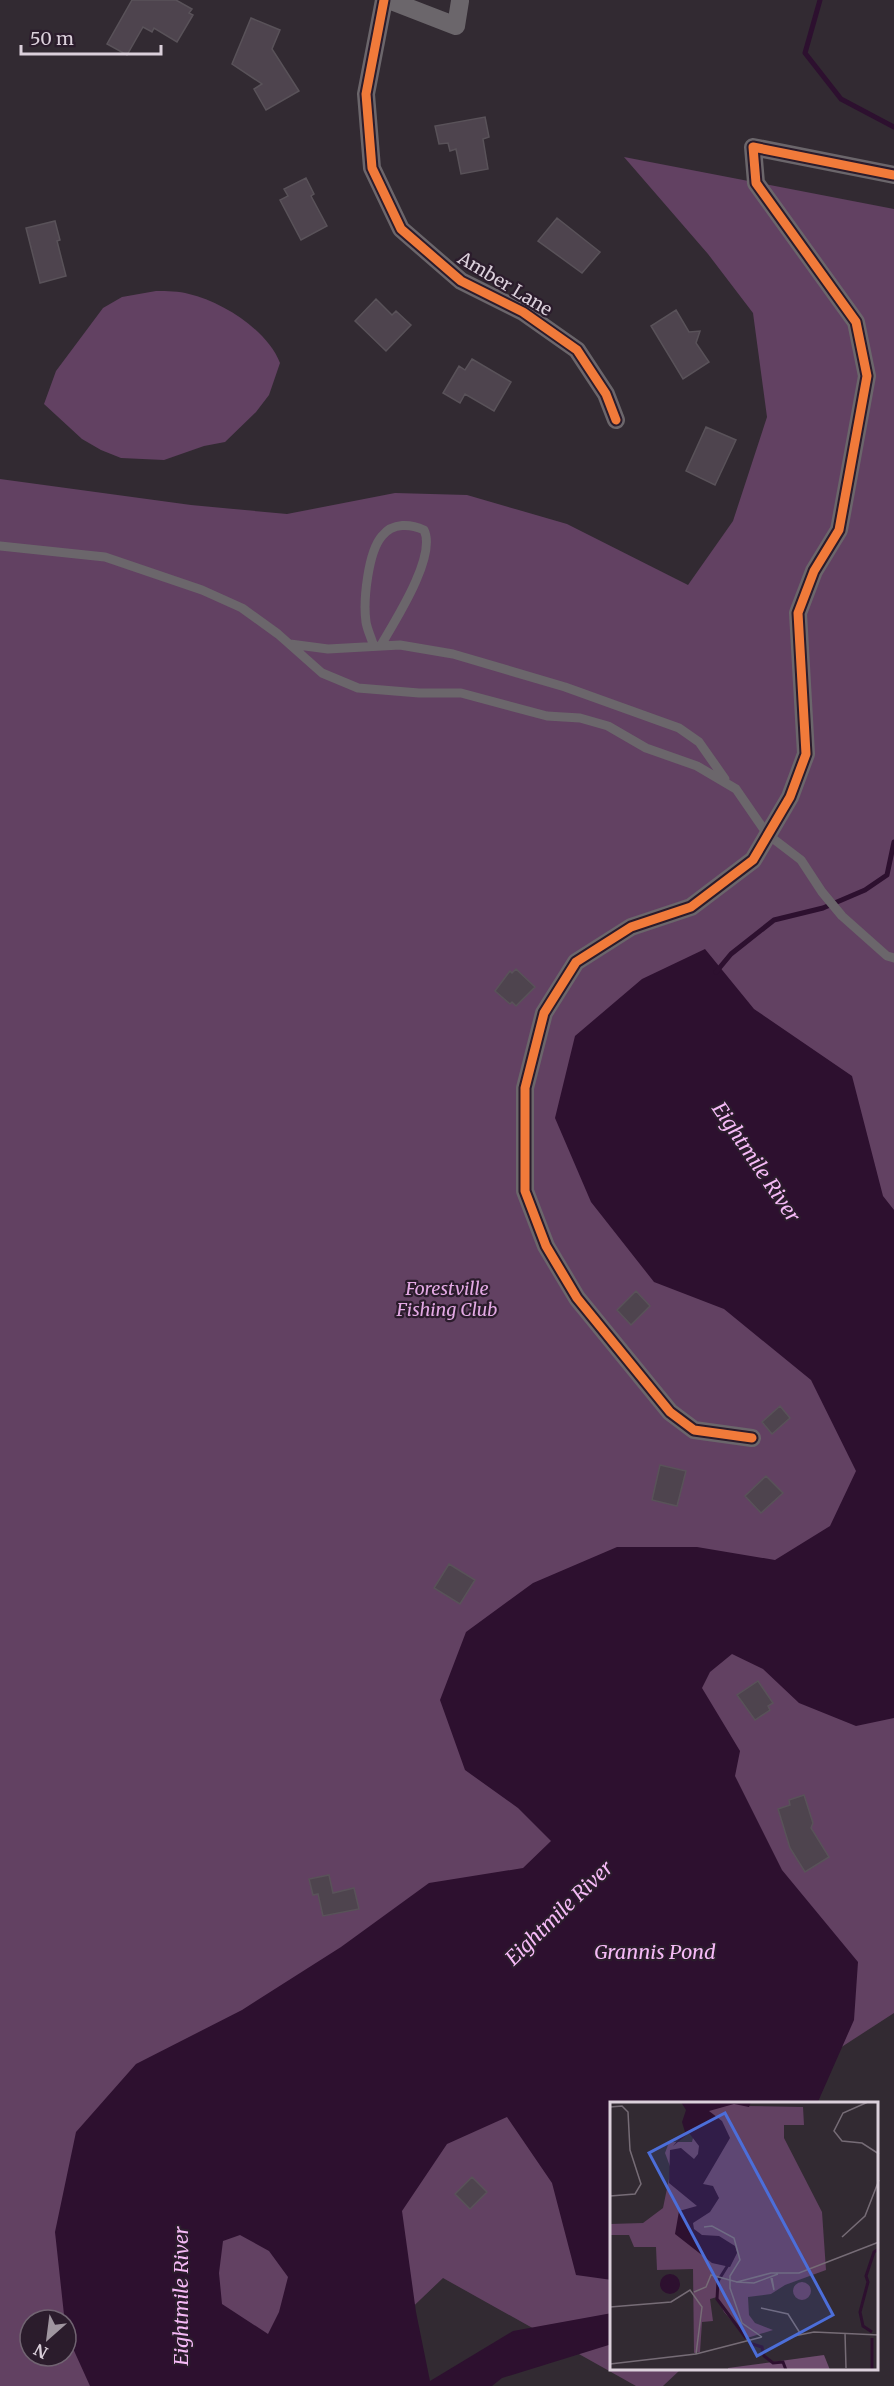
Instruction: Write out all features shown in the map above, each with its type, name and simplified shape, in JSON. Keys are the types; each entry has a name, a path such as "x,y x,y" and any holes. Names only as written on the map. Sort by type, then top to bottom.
{"street":[{"name":"Amber Lane","path":"384,0 366,94 372,168 401,229 461,281 523,312 577,350 606,394 616,420"},
{"path":"389,0 456,27 460,1"},
{"path":"752,1438 694,1430 670,1412 577,1298 546,1246 525,1191 525,1088 544,1013 576,963 631,927 691,907 753,860 790,797 806,754 798,613 814,571 839,531 867,376 856,322 756,183 753,147 894,175"}],"lane":[{"path":"412,524 424,530 428,538 426,547 402,610 377,644 366,622 365,597 371,563 381,536 396,527 412,524"},
{"path":"0,546 105,557 154,572 242,608 322,673 358,688 419,693 461,693 547,716 580,718 608,726 646,748 697,766 726,781 736,789 767,834 801,860 822,892 842,916 887,956 894,958"},
{"path":"289,644 328,649 377,644 400,645 453,654 565,687 679,728 699,742 726,781"}],"green space":[{"name":"Forestville Fishing Club","path":"624,157 894,209 894,2013 840,2048 620,2102 610,2102 610,2371 679,2371 663,2386 636,2386 443,2278 357,2360 281,2386 0,2386 0,479 191,505 287,514 395,493 467,495 567,524 688,585 733,521 767,417 753,313 708,254"},
{"path":"156,291 189,294 229,311 265,339 280,363 269,395 256,412 225,442 204,446 164,460 121,458 82,439 44,404 56,371 103,308 122,297"}],"water":[{"name":"Grannis Pond","path":"705,949 754,1009 852,1076 883,1196 894,1210 894,1718 856,1726 799,1703 763,1669 732,1654 710,1672 702,1688 740,1751 735,1776 782,1870 858,1962 854,2020 818,2102 610,2102 610,2280 576,2275 552,2183 507,2117 447,2144 402,2211 416,2312 430,2381 513,2331 610,2313 610,2345 502,2378 492,2386 90,2386 78,2360 78,2308 63,2308 55,2232 76,2132 136,2064 242,2010 341,1947 429,1883 523,1868 551,1841 518,1808 465,1770 440,1700 466,1632 533,1583 617,1547 697,1547 775,1560 830,1526 856,1471 811,1380 724,1309 654,1282 591,1202 555,1118 575,1036 642,979","holes":["240,2235 269,2251 288,2277 279,2312 268,2334 222,2304 219,2273 223,2241"]}],"building":[{"path":"132,0 176,0 192,9 189,13 193,15 177,42 154,28 152,32 143,27 127,55 107,44"},
{"path":"251,18 280,30 272,49 299,91 266,110 254,89 262,84 232,64"},
{"path":"485,117 489,137 483,139 488,169 461,174 456,149 450,151 448,143 439,144 435,126"},
{"path":"306,178 314,194 311,196 327,226 301,240 280,200 288,196 284,189"},
{"path":"557,218 600,252 582,273 538,241"},
{"path":"55,221 60,240 57,241 66,276 40,283 26,228"},
{"path":"376,299 392,315 396,311 411,325 386,351 355,321"},
{"path":"676,310 689,332 700,331 696,343 709,362 683,379 651,326"},
{"path":"472,359 511,382 494,411 465,394 460,403 443,393 459,366 465,370"},
{"path":"706,427 736,440 715,485 686,471"},
{"path":"516,969 535,987 516,1006 512,1002 510,1004 495,991 510,971 512,973"},
{"path":"636,1291 650,1306 631,1325 617,1310"},
{"path":"780,1406 790,1418 772,1434 762,1422"},
{"path":"660,1465 686,1471 677,1506 652,1500"},
{"path":"766,1476 783,1493 761,1513 745,1496"},
{"path":"449,1564 475,1580 460,1604 434,1588"},
{"path":"758,1681 773,1703 768,1706 770,1710 755,1720 737,1695"},
{"path":"804,1795 813,1823 811,1828 829,1857 805,1872 790,1848 778,1809 790,1805 789,1800"},
{"path":"329,1875 333,1893 354,1888 359,1909 323,1916 318,1894 313,1895 309,1879"},
{"path":"472,2177 487,2192 470,2209 455,2194"}],"waterway":[{"name":"Eightmile River","path":"820,0 805,53 841,99 894,127"},
{"name":"Eightmile River","path":"716,972 731,954 774,920 823,908 865,890 887,875 894,842"}],"cycle path":[{"path":"384,0 366,94 372,168 401,229 461,281 523,312 577,350 606,394 616,420"},
{"path":"752,1438 694,1430 670,1412 577,1298 546,1246 525,1191 525,1088 544,1013 576,962 631,927 691,907 753,860 790,797 806,754 798,613 814,571 839,530 867,376 856,322 756,183 753,147 894,175"}]}
